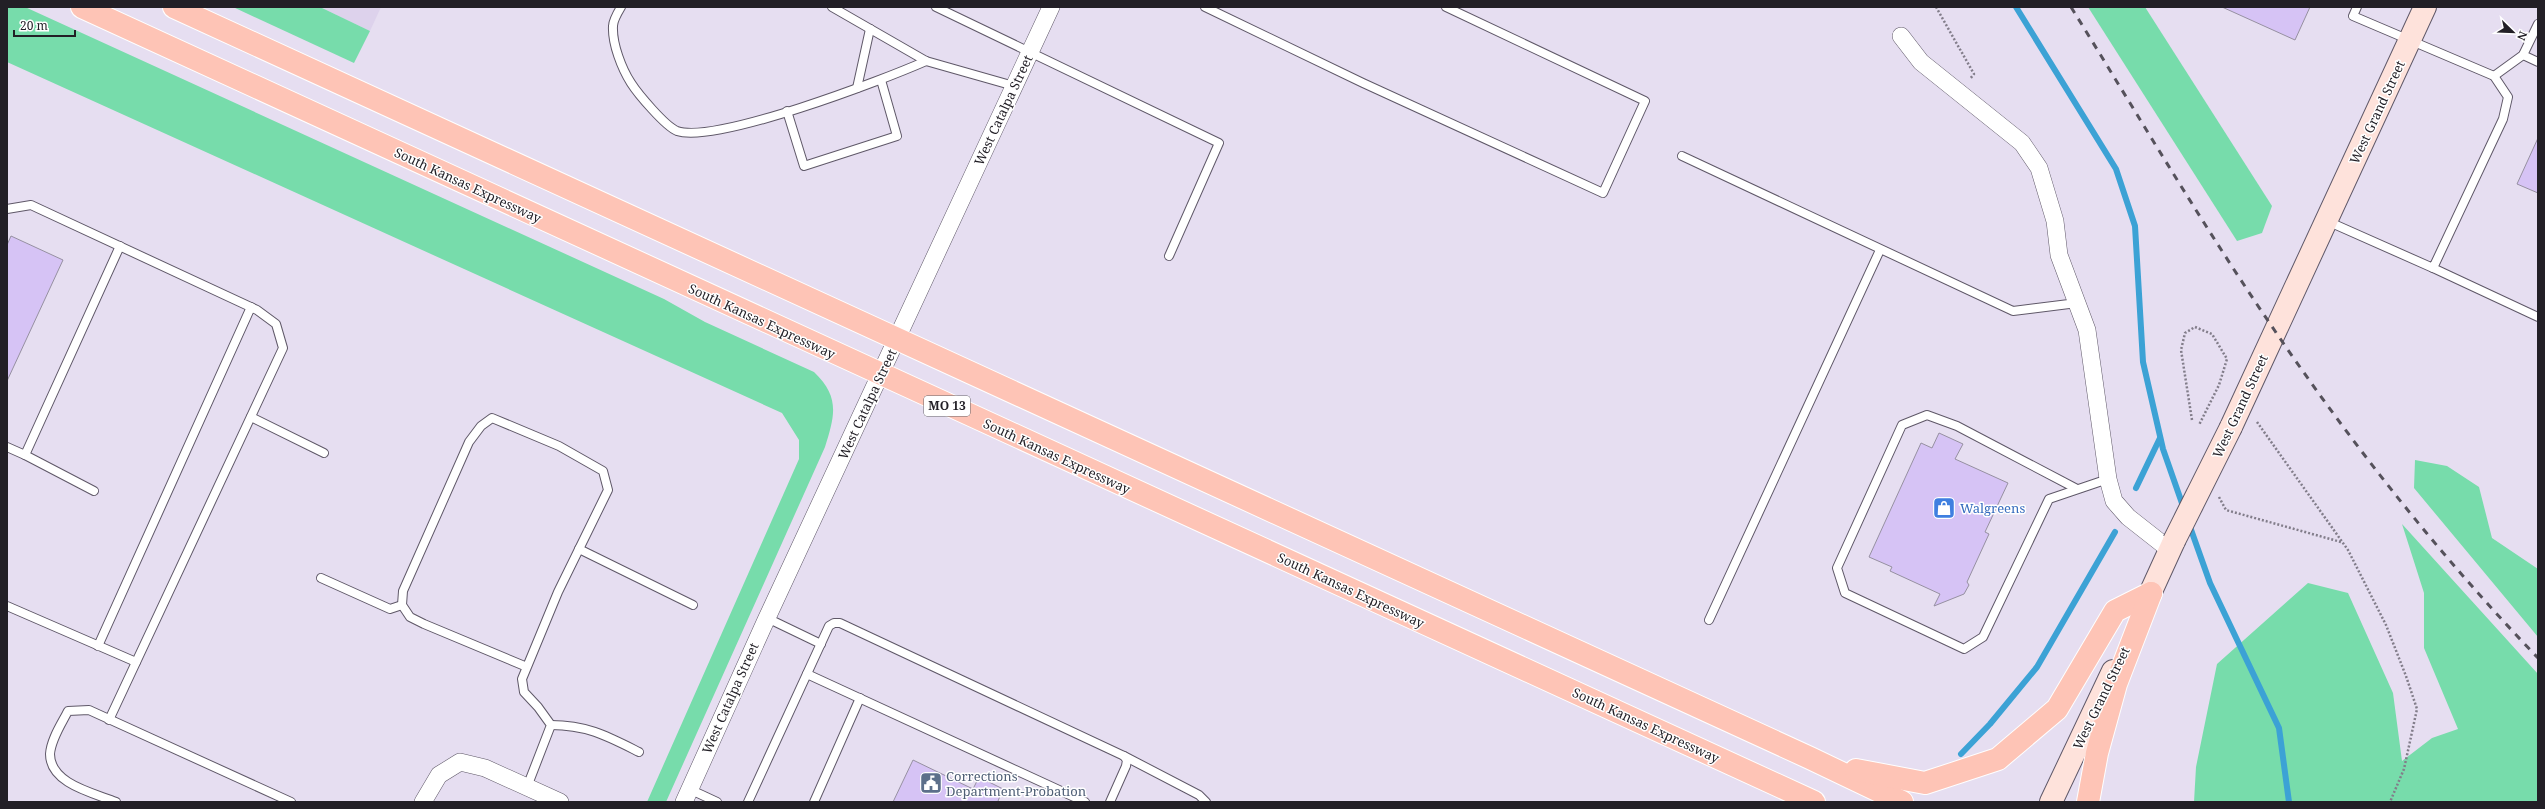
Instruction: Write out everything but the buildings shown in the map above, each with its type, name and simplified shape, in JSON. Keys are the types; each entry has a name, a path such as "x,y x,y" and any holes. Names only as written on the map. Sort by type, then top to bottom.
{"main road":[{"name":"South Kansas Expressway","path":"82,7 881,376 1810,801"},
{"path":"174,7 897,341 1810,758 1902,802"},
{"name":"West Grand Street","path":"2051,802 2172,546 2231,427 2425,7"},
{"path":"1810,758 1869,773 1925,783 1998,759 2057,709 2115,611 2150,593"},
{"path":"2088,802 2097,753 2116,684 2150,593"}],"street":[{"name":"West Catalpa Street","path":"687,796 767,618 881,376 1051,7"},
{"path":"1901,36 1921,62 2022,143 2039,168 2055,221 2059,255 2087,330 2108,479 2114,501 2128,517 2172,546"},
{"path":"423,802 440,774 460,762 485,768 560,802"}],"lane":[{"path":"621,7 612,26 621,68 641,99 676,131 708,133 787,111 881,80 926,61"},
{"path":"832,7 926,61 1014,86"},
{"path":"936,7 1219,143 1169,256"},
{"path":"1205,7 1363,83 1603,193 1645,101 1446,7"},
{"path":"2357,7 2353,16 2494,76 2508,97 2503,119 2433,268"},
{"path":"2494,76 2523,55 2538,24"},
{"path":"857,88 870,29"},
{"path":"2523,55 2538,62"},
{"path":"787,111 804,166 897,136 881,80"},
{"path":"1682,156 2013,311 2077,304"},
{"path":"7,209 31,205 251,307 276,324 283,348 109,720"},
{"path":"2326,221 2433,268 2538,317"},
{"path":"25,455 120,246"},
{"path":"1708,620 1880,250"},
{"path":"98,646 251,307"},
{"path":"2078,489 1957,426 1927,415 1902,425 1837,568 1845,593 1964,649 1983,636 2048,499 2078,489 2108,479"},
{"path":"251,417 324,453"},
{"path":"527,667 424,624 410,617 402,605 403,591 469,442 481,426 492,418 559,446 603,472 608,490 558,592 527,667 522,679 524,692 538,707 551,725"},
{"path":"7,447 94,491"},
{"path":"579,549 693,605"},
{"path":"321,578 390,609 402,605"},
{"path":"7,606 136,662"},
{"path":"767,618 821,644"},
{"path":"748,802 829,626 834,623 840,623 1124,756 1199,795 1206,802"},
{"path":"807,674 1085,802"},
{"path":"814,802 860,698"},
{"path":"116,802 65,781 53,768 50,753 54,738 68,711 89,710 290,802"},
{"path":"551,725 573,725 596,731 639,752"},
{"path":"527,787 551,725"},
{"path":"1110,802 1126,766 1127,760 1124,756"},
{"path":"687,796 717,802"}],"path":[{"path":"1936,7 1974,74 1959,92"},
{"path":"2192,420 2181,350 2185,333 2195,328 2212,334 2227,358 2218,385 2199,425"},
{"path":"2256,419 2342,542 2386,625 2417,709 2404,769 2390,802"},
{"path":"2217,492 2226,510 2342,542"}],"shaded area":[{"path":"320,7 381,7 370,31"}],"green space":[{"path":"7,7 25,7 664,299 705,322 814,372 822,381 832,398 833,407 833,416 825,447 666,802 647,802 799,459 799,440 782,413 7,62"},
{"path":"233,7 320,7 370,31 354,63"},
{"path":"2088,7 2145,7 2272,206 2262,233 2237,241"},
{"path":"2415,460 2447,466 2479,487 2492,538 2538,569 2538,637 2414,488"},
{"path":"2402,524 2538,674 2538,802 2194,802 2196,767 2217,664 2308,583 2348,593 2393,693 2402,761 2432,738 2458,729 2424,648 2424,593"}],"waterway":[{"path":"2016,7 2116,169 2135,226 2143,362 2163,449 2184,509"},
{"path":"2136,488 2160,438"},
{"path":"2189,524 2210,583 2279,728 2289,802"},
{"path":"1961,754 1990,724 2037,667 2115,532"}],"railway":[{"path":"2071,7 2222,251 2305,374 2367,459 2433,541 2467,581 2538,658"}],"place":[{"name":"Walgreens","path":"1944,508"},
{"name":"Corrections Department-Probation","path":"931,783"}]}
